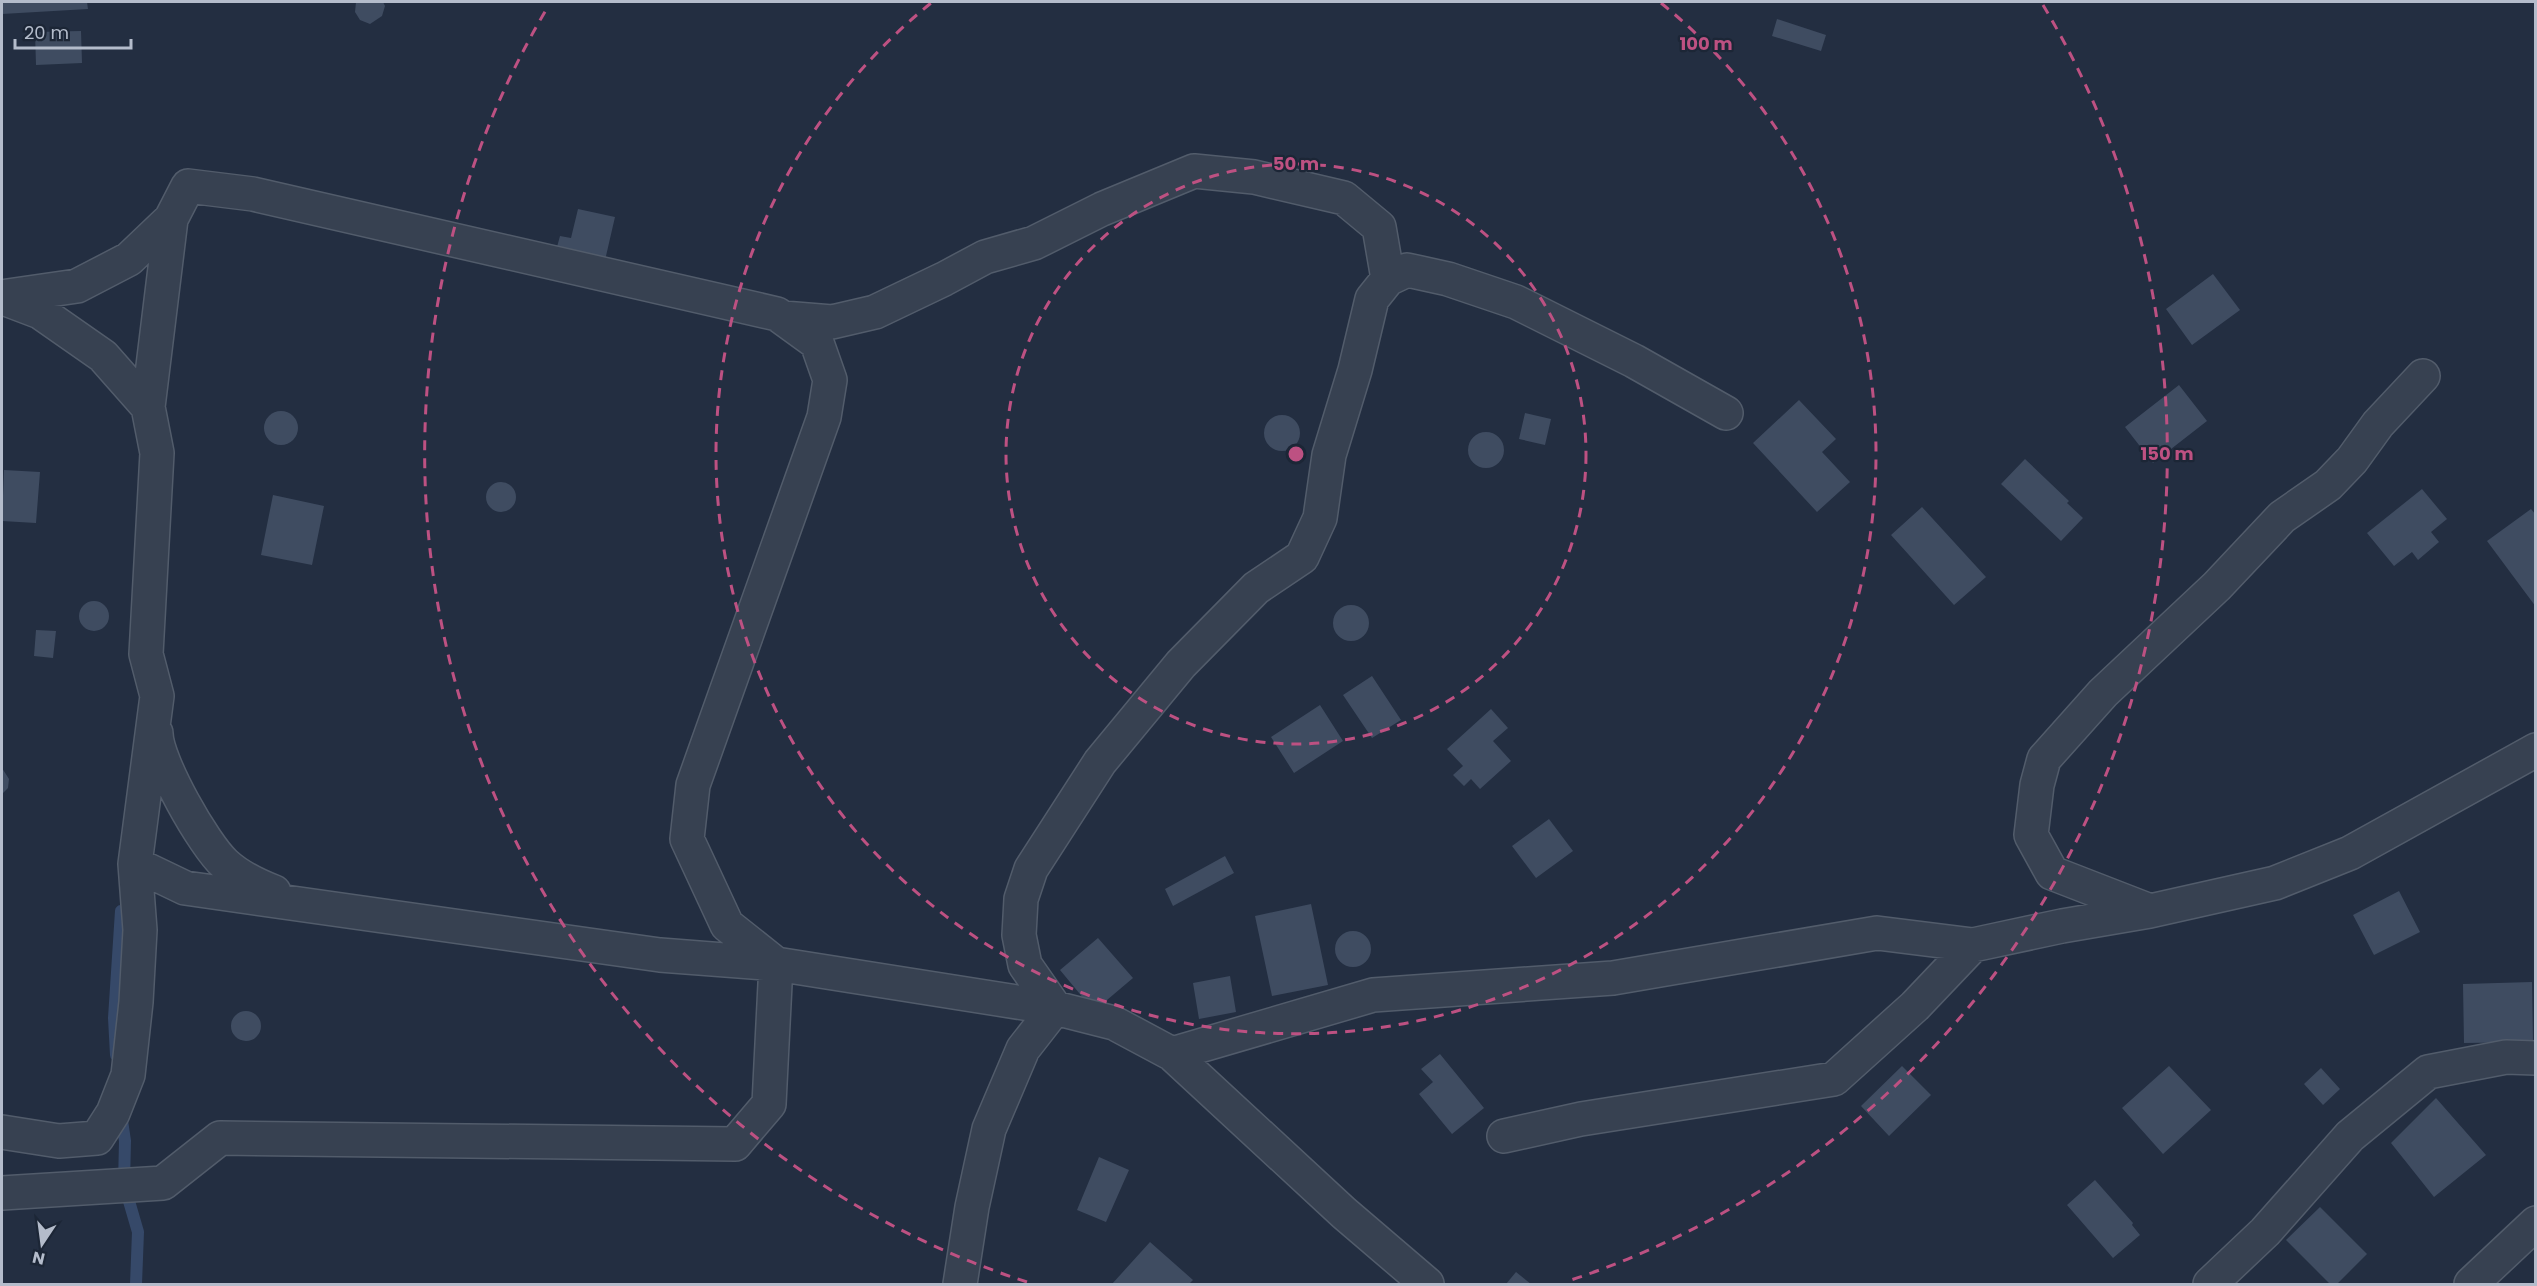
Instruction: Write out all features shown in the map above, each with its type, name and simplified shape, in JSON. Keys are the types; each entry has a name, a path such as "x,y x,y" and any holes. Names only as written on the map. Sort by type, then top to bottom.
{"street":[{"path":"783,318 832,322 875,312 985,257 1034,243 1102,209 1194,171 1254,177 1344,198 1378,227 1389,279"},
{"path":"2,297 77,286 129,259 171,219 188,186 253,194 777,314 817,343 830,380 824,417 693,785 687,839 727,925 776,964"},
{"path":"171,219 148,407 157,453 146,654 157,696 156,742 189,813 224,863 242,878 306,906"},
{"path":"1055,1008 1025,965 1019,934 1021,899 1031,868 1100,762 1181,664 1256,588 1302,557 1320,518 1329,455 1355,370 1372,299 1389,279 1407,270 1448,279 1516,302 1634,361 1726,413"},
{"path":"2,297 40,312 103,356 148,407"},
{"path":"2150,911 2052,873 2031,835 2037,785 2044,759 2103,693 2217,586 2282,517 2328,485 2352,460 2378,424 2423,376"},
{"path":"2,1132 59,1142 97,1138 112,1113 128,1075 136,1002 140,930 135,864 157,696"},
{"path":"1172,1054 1373,995 1613,978 1877,933 1973,945 2062,926 2150,911 2275,883 2350,853 2535,750"},
{"path":"135,864 184,888 660,955 776,964 1055,1008 1114,1023 1172,1054 1344,1213 1427,1284"},
{"path":"1504,1136 1581,1119 1834,1079 1915,1006 1973,945"},
{"path":"2,1193 163,1183 220,1138 735,1144 769,1104 776,964"},
{"path":"960,1284 972,1207 989,1129 1023,1049 1055,1008"},
{"path":"2210,1284 2265,1232 2350,1136 2428,1072 2506,1057 2535,1058"},
{"path":"2471,1284 2535,1223"}],"building":[{"path":"2,2 87,2 88,9 2,14"},
{"path":"356,2 383,2 385,6 382,16 370,24 360,20 355,12"},
{"path":"1777,19 1826,35 1821,51 1772,36"},
{"path":"81,31 82,63 36,65 35,32"},
{"path":"578,209 615,217 603,269 554,258 560,236 571,238"},
{"path":"2213,274 2240,310 2192,345 2166,309"},
{"path":"2179,385 2207,421 2153,463 2125,427"},
{"path":"1799,400 1836,439 1822,452 1850,482 1817,512 1753,443"},
{"path":"281,411 293,416 298,428 293,440 281,445 269,440 264,428 269,416"},
{"path":"1525,413 1551,419 1545,445 1519,439"},
{"path":"1282,415 1294,421 1300,433 1294,445 1282,451 1270,445 1264,433 1270,421"},
{"path":"1486,432 1499,437 1504,450 1499,463 1486,468 1473,463 1468,450 1473,437"},
{"path":"2025,459 2069,501 2067,503 2083,518 2061,541 2001,484"},
{"path":"4,470 40,472 36,523 2,521"},
{"path":"501,482 512,486 516,497 512,508 501,512 490,508 486,497 490,486"},
{"path":"2422,489 2447,519 2431,532 2439,542 2418,560 2412,552 2394,566 2367,533"},
{"path":"273,495 324,506 312,565 261,555"},
{"path":"1922,507 1986,577 1954,605 1891,535"},
{"path":"2531,509 2536,515 2536,607 2487,541"},
{"path":"94,601 105,605 109,616 105,627 94,631 83,627 79,616 83,605"},
{"path":"1351,605 1363,611 1369,623 1363,635 1351,641 1339,635 1333,623 1339,611"},
{"path":"36,630 56,631 53,658 34,656"},
{"path":"1372,676 1401,720 1372,738 1343,695"},
{"path":"1320,705 1343,741 1294,773 1271,737"},
{"path":"1491,709 1508,728 1493,741 1511,761 1480,789 1471,779 1464,786 1453,775 1463,766 1447,749"},
{"path":"2,768 9,779 8,788 2,794"},
{"path":"1549,819 1573,851 1536,878 1512,846"},
{"path":"1225,856 1234,873 1173,906 1165,889"},
{"path":"2399,891 2420,932 2374,955 2353,915"},
{"path":"1311,904 1328,985 1272,996 1255,916"},
{"path":"1353,931 1366,936 1371,949 1366,962 1353,967 1340,962 1335,949 1340,936"},
{"path":"1098,938 1133,978 1094,1011 1060,970"},
{"path":"1230,976 1236,1012 1199,1019 1193,983"},
{"path":"2532,982 2533,1042 2464,1043 2463,984"},
{"path":"246,1011 257,1015 261,1026 257,1037 246,1041 235,1037 231,1026 235,1015"},
{"path":"1440,1054 1484,1108 1452,1134 1419,1094 1433,1082 1421,1069"},
{"path":"1902,1066 1931,1095 1889,1136 1861,1106"},
{"path":"2169,1066 2211,1110 2163,1154 2122,1108"},
{"path":"2321,1068 2340,1089 2323,1105 2304,1084"},
{"path":"2436,1098 2486,1155 2434,1197 2391,1143"},
{"path":"1099,1157 1129,1170 1106,1222 1077,1210"},
{"path":"2095,1180 2133,1223 2132,1225 2140,1235 2113,1258 2067,1205"},
{"path":"2320,1207 2367,1254 2337,1284 2330,1284 2286,1240"},
{"path":"1150,1242 1193,1280 1189,1284 1112,1284"},
{"path":"1516,1272 1531,1284 1506,1284"}],"waterway":[{"path":"116,1055 114,1018 121,911"},
{"path":"121,1114 125,1141 124,1184 138,1232 136,1284"}]}
